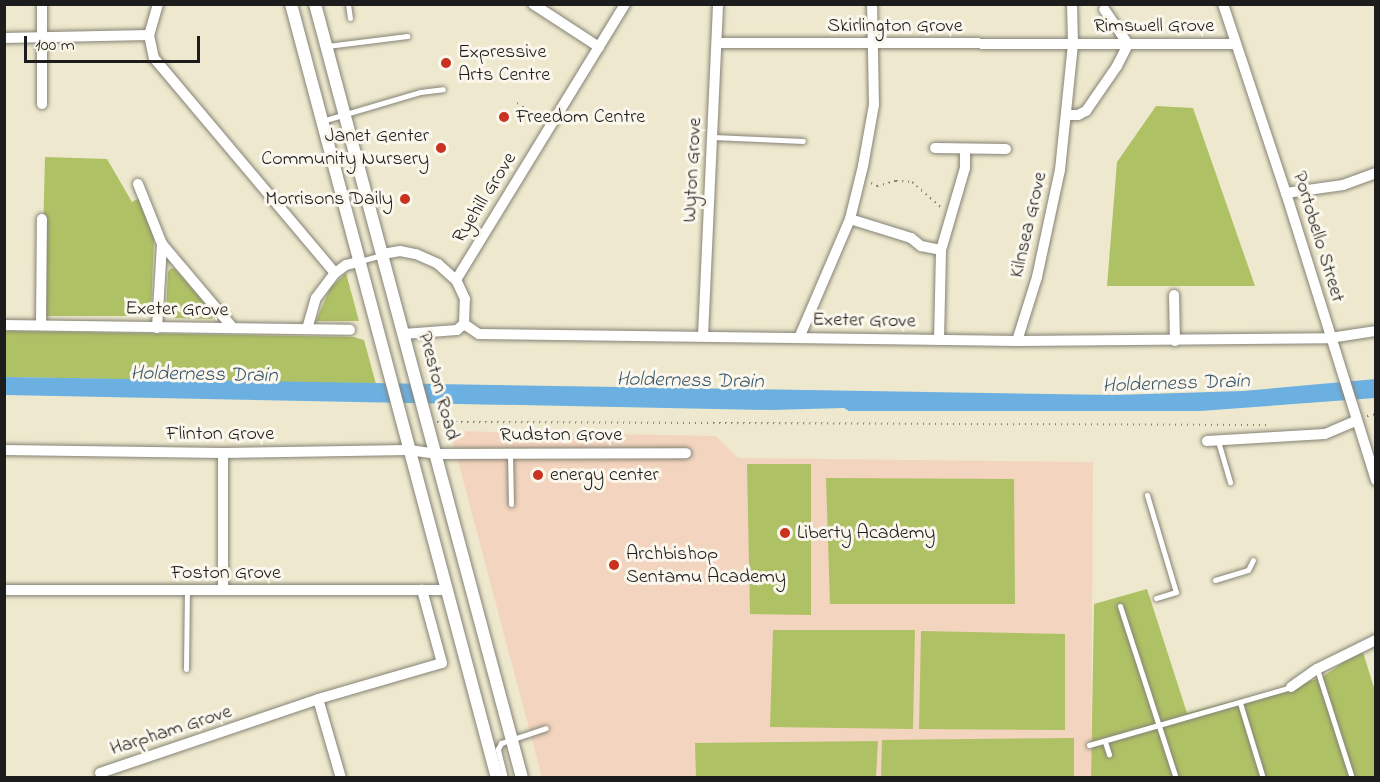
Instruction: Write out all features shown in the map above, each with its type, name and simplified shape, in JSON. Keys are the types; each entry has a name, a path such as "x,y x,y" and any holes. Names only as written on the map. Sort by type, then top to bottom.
{"street":[{"path":"42,4 42,104"},
{"path":"158,4 150,35 154,57 334,273"},
{"path":"291,4 320,121 497,777"},
{"name":"Preston Road","path":"315,4 522,777"},
{"path":"533,4 599,46"},
{"name":"Ryehill Grove","path":"456,280 625,4"},
{"name":"Wyton Grove","path":"703,336 718,4"},
{"path":"799,338 850,219 860,180 874,105 875,44 872,4"},
{"name":"Kilnsea Grove","path":"1017,341 1049,228 1068,115 1073,44 1072,4"},
{"name":"Portobello Street","path":"1223,4 1286,193 1376,480"},
{"path":"1068,115 1078,115 1086,111 1117,66 1128,44 1102,6"},
{"path":"4,38 150,35"},
{"name":"Skirlington Grove","path":"717,43 1073,44"},
{"name":"Rimswell Grove","path":"1073,44 1235,44"},
{"path":"935,148 1005,149"},
{"path":"939,340 941,250 965,168 965,150"},
{"path":"1286,193 1343,185 1376,173"},
{"path":"138,184 162,244 233,328"},
{"path":"41,325 42,219"},
{"path":"850,219 911,238 921,246 941,250"},
{"path":"158,328 162,244"},
{"path":"383,254 400,251 416,254 438,264 456,280 465,299 464,324 457,330 404,334"},
{"path":"307,329 316,298 334,273 346,265 358,262"},
{"path":"1174,295 1175,341"},
{"name":"Exeter Grove","path":"464,324 479,334 1017,341 1330,338 1376,331"},
{"name":"Exeter Grove","path":"4,325 350,330"},
{"path":"1213,441 1325,434 1356,421"},
{"name":"Flinton Grove","path":"4,450 223,453 409,450 436,454"},
{"path":"223,453 223,590"},
{"name":"Rudston Grove","path":"436,454 686,453"},
{"name":"Foston Grove","path":"4,590 447,590"},
{"name":"Harpham Grove","path":"100,773 253,723 318,699 442,663 422,590"},
{"path":"1291,687 1317,669 1376,640"},
{"path":"318,699 341,777"}],"lane":[{"path":"348,4 350,18"},
{"path":"327,46 407,36"},
{"path":"320,121 420,92 443,89"},
{"path":"713,137 803,141"},
{"path":"358,262 383,254"},
{"path":"1213,441 1230,482"},
{"path":"510,453 511,504"},
{"path":"1147,495 1176,592 1156,598"},
{"path":"1215,580 1248,570 1253,560"},
{"path":"186,669 187,591"},
{"path":"1120,606 1176,777"},
{"path":"1317,669 1352,777"},
{"path":"1089,746 1291,687"},
{"path":"1240,703 1263,777"},
{"path":"505,777 498,749 501,743 546,728"},
{"path":"1105,742 1109,754"}],"path":[{"path":"517,103 551,124"},
{"path":"860,180 878,186 896,181 912,182 938,205 952,209"},
{"path":"426,419 443,421 1272,425"}],"shaded area":[{"name":"Liberty Academy","path":"450,431 716,436 738,458 1093,462 1091,777 542,777"}],"green space":[{"path":"1156,106 1193,108 1255,286 1107,286 1117,162"},
{"path":"45,157 107,159 132,202 139,198 154,236 149,316 41,316"},
{"path":"171,268 175,269 213,313 212,319 174,318 166,313 168,272"},
{"path":"346,273 359,321 316,321 330,288"},
{"path":"5,331 354,337 364,340 376,384 5,377"},
{"path":"747,464 811,464 811,615 750,614"},
{"path":"826,478 1014,479 1015,604 830,604"},
{"path":"1147,589 1187,713 1321,678 1362,649 1375,691 1375,777 1091,778 1094,604"},
{"path":"773,630 915,630 913,729 770,727"},
{"path":"921,631 1065,634 1065,730 919,729"},
{"path":"1074,738 1074,777 881,777 882,740"},
{"path":"878,741 876,777 696,777 695,743"}],"water":[{"path":"5,377 1115,395 1243,391 1376,379 1375,398 1200,411 849,411 844,408 770,410 5,395"}],"place":[{"name":"Expressive Arts Centre","path":"446,63"},
{"name":"Freedom Centre","path":"504,117"},
{"name":"Janet Genter Community Nursery","path":"441,148"},
{"name":"Morrisons Daily","path":"405,199"},
{"name":"energy center","path":"538,475"},
{"name":"Liberty Academy","path":"785,533"},
{"name":"Archbishop Sentamu Academy","path":"614,565"}],"water label":[{"name":"Holderness Drain","path":"204,375"},
{"name":"Holderness Drain","path":"690,381"},
{"name":"Holderness Drain","path":"1176,384"}]}
